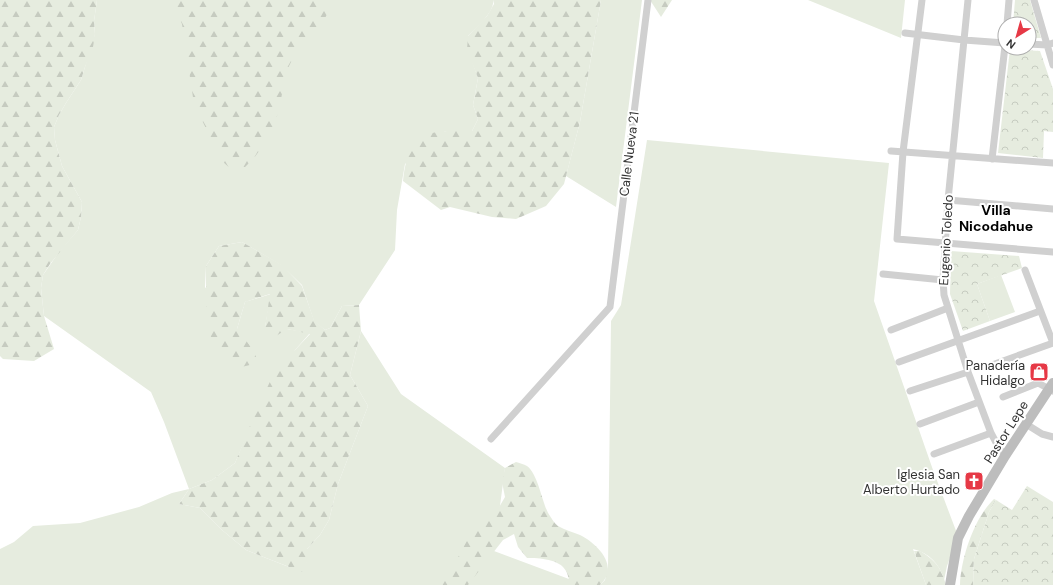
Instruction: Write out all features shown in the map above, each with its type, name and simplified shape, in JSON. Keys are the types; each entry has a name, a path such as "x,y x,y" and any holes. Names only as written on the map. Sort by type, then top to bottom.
{"street":[{"name":"Calle Nueva 21","path":"491,439 610,307 648,0"},
{"path":"922,0 903,152 896,239 1053,252"},
{"name":"Eugenio Toledo","path":"968,0 951,156 943,280 944,295 979,402 991,433 1005,456"},
{"path":"1007,16 1008,0"},
{"path":"1034,0 1050,44 1053,64"},
{"path":"905,32 964,40 997,42"},
{"path":"1037,44 1050,44"},
{"path":"992,159 1004,56"},
{"path":"891,151 1053,163"},
{"path":"948,200 1053,209"},
{"path":"992,365 1053,343 1025,270"},
{"path":"883,274 943,280"},
{"path":"891,330 948,308"},
{"path":"899,362 1040,311"},
{"path":"910,391 968,372"},
{"path":"1003,396 1038,383 1052,387"},
{"name":"Pastor Lepe","path":"950,585 958,538 1005,456 1052,387"},
{"path":"920,424 979,402"},
{"path":"1026,424 1042,434 1053,437"},
{"path":"934,454 991,433"}],"green space":[{"path":"0,0 97,0 94,21 95,34 93,47 81,80 59,115 54,127 55,140 62,166 82,202 81,217 78,230 50,264 43,275 41,288 44,316 54,349 34,361 3,359 0,356"},
{"path":"97,0 493,0 493,5 488,15 468,36 473,64 478,78 473,105 478,119 472,131 445,131 405,164 397,210 395,250 359,305 342,306 330,328 325,330 314,321 302,285 281,265 242,242 219,246 206,266 205,287 237,329 245,302 271,294 265,327 310,333 295,350 244,442 235,463 212,480 189,489 151,392 44,316 41,288 43,275 59,252 78,230 82,202 62,166 55,140 54,127 59,115 81,80 95,34 94,21"},
{"path":"171,0 330,0 328,13 320,26 292,60 286,72 279,110 270,136 254,158 245,167 232,170 222,161 194,104 182,24"},
{"path":"493,0 601,0 580,122 564,184 546,206 516,219 492,217 450,207 441,210 403,181 409,153 419,140 426,135 435,132 472,131 478,119 473,105 478,78 467,50 468,36 487,16 494,4"},
{"path":"601,0 642,0 616,207 566,176 580,122"},
{"path":"650,0 672,0 661,17"},
{"path":"808,0 905,0 901,38"},
{"path":"1015,0 1030,0 1035,16 1014,16"},
{"path":"1037,24 1041,38 1037,38"},
{"path":"1037,51 1040,51 1053,89 1053,132 1044,131 1043,158 998,153 1009,56 1037,56"},
{"path":"647,140 889,163 874,301 933,470 958,536 947,566 944,580 937,564 929,556 913,549 926,585 600,585 605,580 608,567 611,321 621,305"},
{"path":"242,242 282,265 302,286 314,320 325,330 330,328 342,306 359,305 361,331 350,375 368,406 338,484 329,520 320,535 307,549 307,562 302,572 246,550 222,530 200,508 179,504 189,489 212,480 235,463 256,411 277,367 310,334 287,329 265,343 265,327 270,294 245,302 237,329 254,351 258,363 233,369 212,343 206,315 206,266 219,246"},
{"path":"951,251 1019,256 1022,268 977,284 990,321 963,331 950,294"},
{"path":"1001,275 1015,312 990,321 977,284"},
{"path":"361,331 401,394 505,468 494,551 585,585 0,585 0,549 14,542 33,526 80,523 139,507 172,493 189,489 179,504 200,508 222,530 246,550 289,567 307,562 307,549 320,535 329,520 338,484 368,406 350,375"},
{"path":"516,462 526,465 535,476 547,511 556,524 587,539 600,550 607,564 608,571 606,578 600,585 570,584 567,572 559,564 549,560 527,558 518,547 514,534 503,540 468,585 440,585 450,573 469,536 477,525 498,509 505,497 502,482 505,468"},
{"path":"1027,486 1053,502 1053,585 973,585 974,559 989,512 996,500 1012,510"},
{"path":"994,499 996,500 989,512 974,559 973,585 960,585 963,563 970,539 980,517"},
{"path":"914,551 920,551 934,561 940,569 946,585 926,585"}],"place":[{"name":"Panadería Hidalgo","path":"1039,372"},
{"name":"Iglesia San Alberto Hurtado","path":"974,481"}],"district":[{"name":"Villa Nicodahue","path":"996,218"}]}
